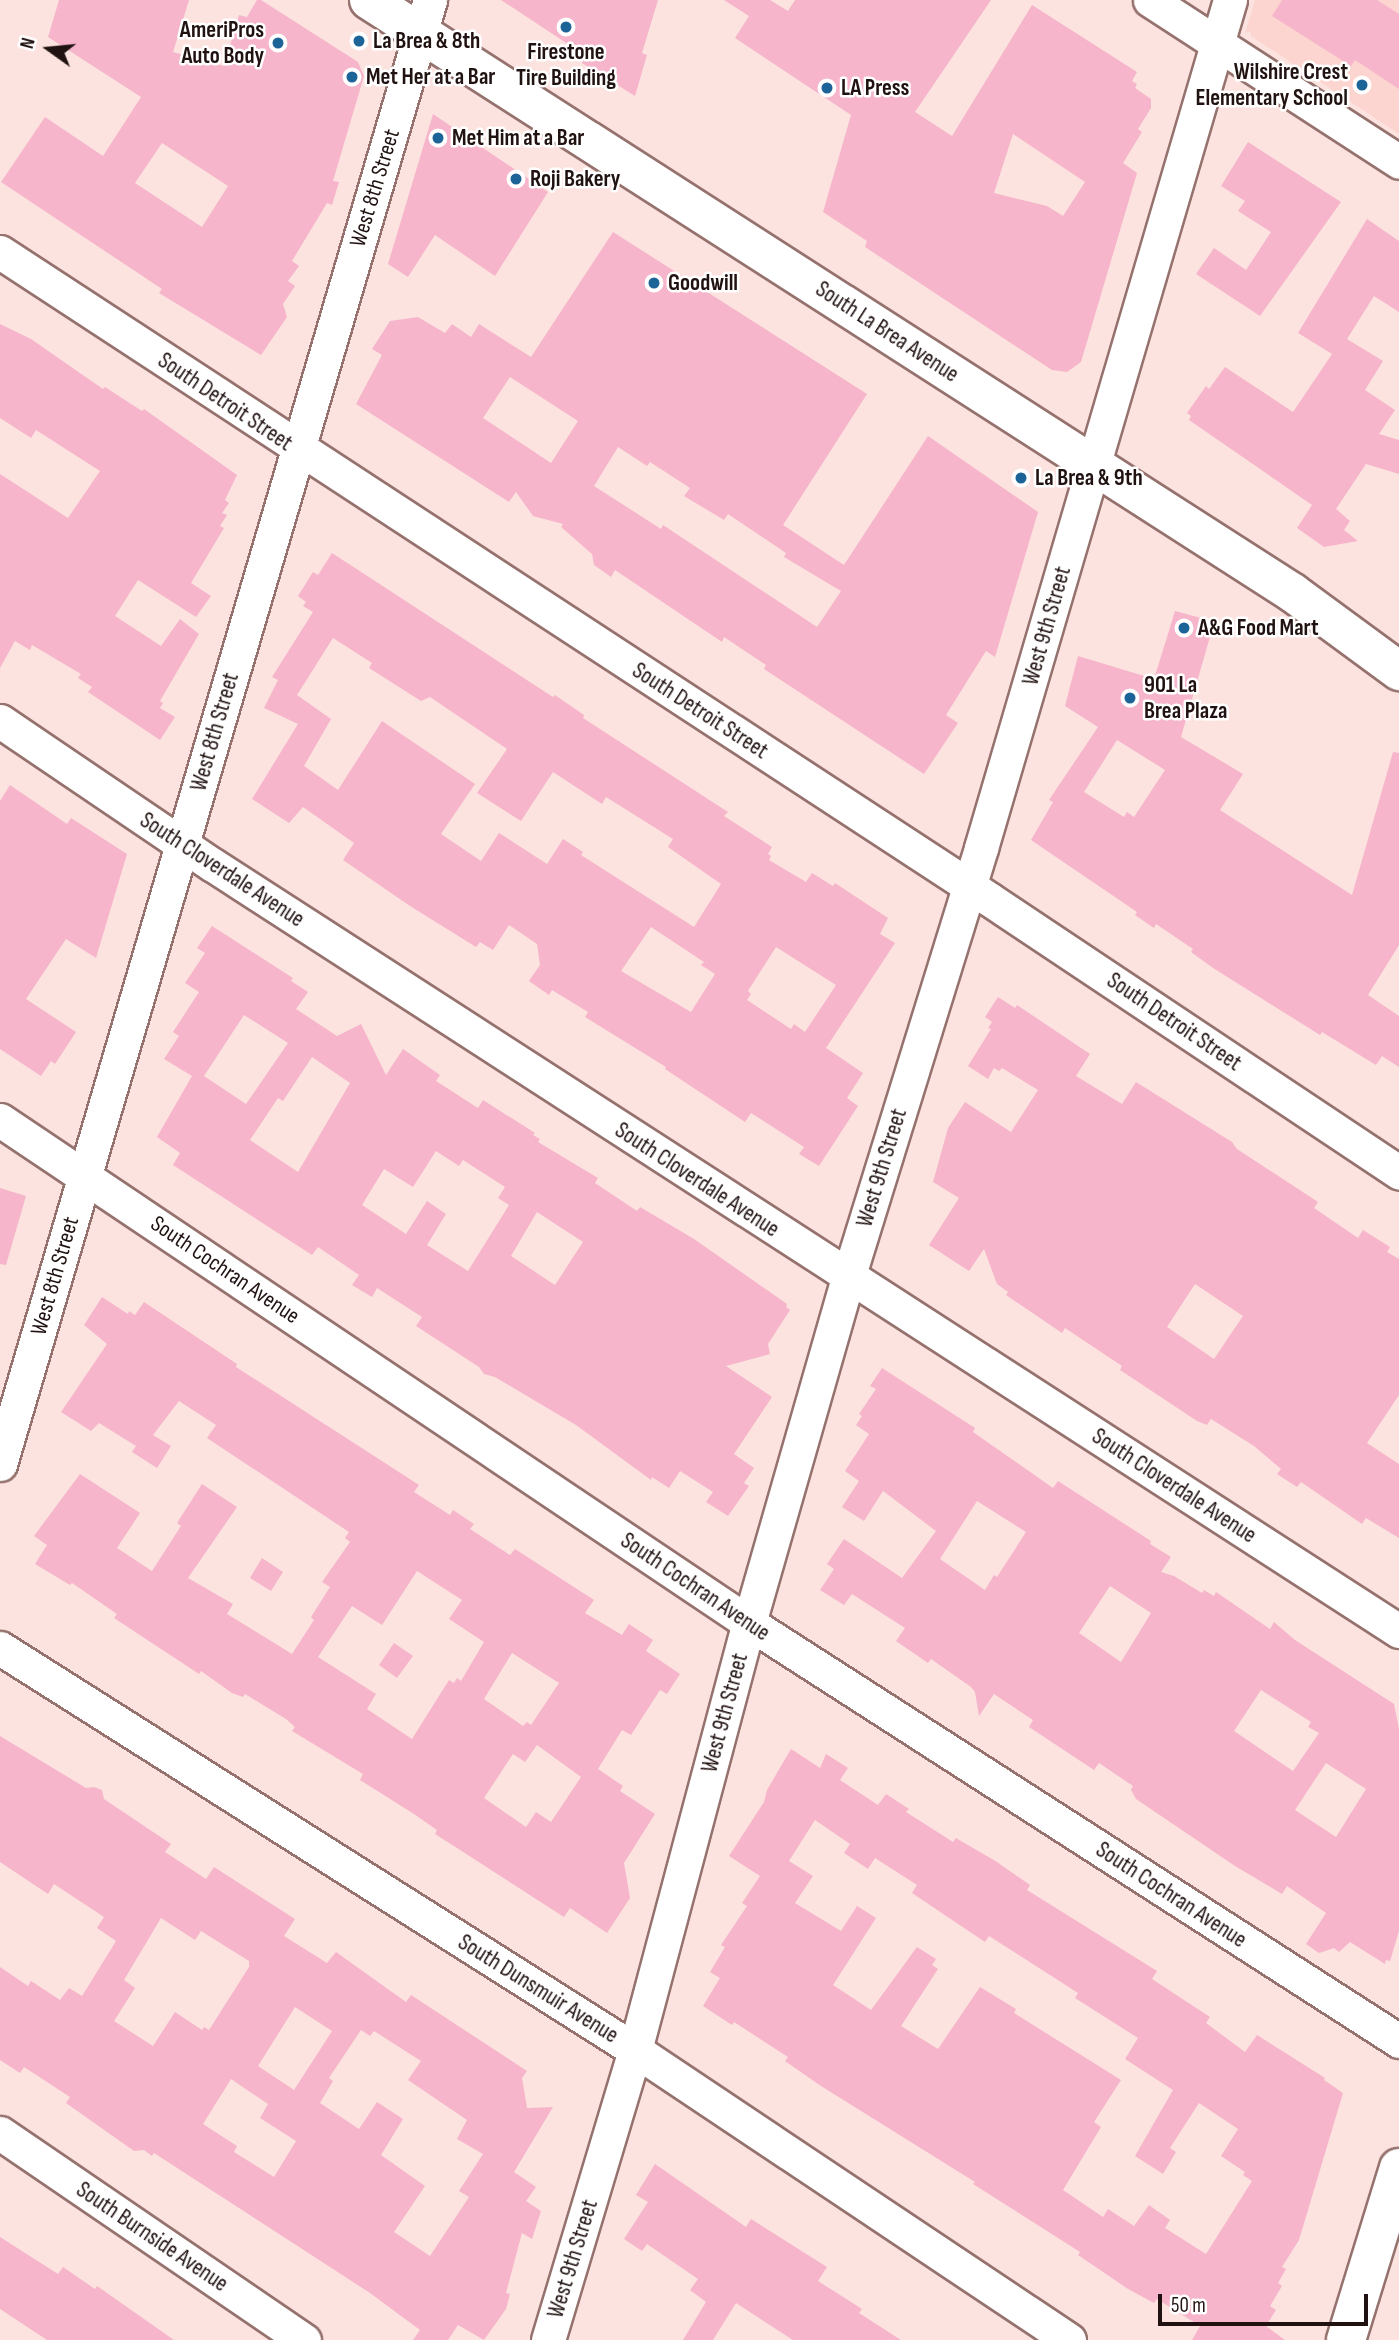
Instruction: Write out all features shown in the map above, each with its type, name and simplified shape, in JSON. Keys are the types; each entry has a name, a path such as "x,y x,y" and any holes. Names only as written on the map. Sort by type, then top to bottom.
{"main road":[{"name":"South La Brea Avenue","path":"369,0 425,16 1094,466 1293,593 1399,671"},
{"path":"1346,2340 1399,2168"}],"street":[{"path":"1150,0 1399,162"},
{"name":"West 9th Street","path":"548,2340 635,2050 749,1623 848,1278 970,886 1230,0"},
{"name":"West 8th Street","path":"0,1464 425,16"},
{"name":"South Detroit Street","path":"0,253 970,886 1399,1171"},
{"name":"South Cloverdale Avenue","path":"0,721 183,845 848,1278 1399,1631"},
{"name":"South Cochran Avenue","path":"0,1120 749,1623 1399,2041"},
{"name":"South Dunsmuir Avenue","path":"0,1648 635,2050 1069,2340"},
{"name":"South Burnside Avenue","path":"0,2133 304,2340"}],"shaded area":[{"name":"Wilshire Crest Elementary School","path":"1255,0 1399,0 1399,134 1251,36 1251,31 1245,33"}],"building":[{"path":"59,0 189,0 173,52 224,66 239,15 247,17 257,0 261,0 358,62 364,76 333,181 339,182 332,205 327,203 292,261 299,266 288,281 295,286 283,304 287,317 261,355 159,293 162,289 1,182 45,117 103,156 141,97 48,37","holes":["162,143 228,186 202,227 135,183"]},
{"path":"501,0 658,0 642,53 647,55 635,96 582,63 586,56"},
{"path":"724,0 770,0 788,11 795,0 991,0 915,112 952,136 1032,5 1137,72 1132,81 1137,84 1135,88 1151,99 1151,108 1138,129 1142,132 1123,163 1137,173 1081,362 1067,372 1052,370 865,247 867,241 823,212 851,115 735,38 749,16","holes":["1013,134 1085,182 1063,216 1047,206 994,193"]},
{"path":"1282,0 1377,0 1399,14 1399,89 1355,60 1351,66 1272,16"},
{"path":"433,114 548,192 495,276 435,235 408,277 388,264"},
{"path":"1248,142 1341,202 1260,316 1196,274 1214,248 1246,270 1271,232 1238,211 1245,201 1221,186"},
{"path":"1367,219 1399,241 1399,312 1374,296 1347,339 1383,361 1365,390 1395,410 1379,434 1399,440 1399,474 1366,464 1336,509 1350,521 1344,530 1358,541 1324,547 1297,528 1312,505 1189,420 1191,416 1187,413 1206,386 1209,389 1225,367 1293,412 1332,354 1298,333"},
{"path":"613,232 867,394 783,525 844,565 928,436 1038,512 995,657 986,651 946,715 958,723 924,774 764,669 766,665 724,637 722,642 615,570 611,577 594,565 592,554 561,527 563,524 533,516 516,492 509,502 356,404 382,355 372,349 390,321 418,317 445,333 452,324 471,337 479,324 531,357","holes":["510,377 578,421 551,463 483,418","618,447 647,466 650,462 690,488 684,496 724,520 728,514 786,553 784,557 841,591 817,627 663,525 661,529 594,486"]},
{"path":"0,324 31,339 103,389 105,387 142,411 144,409 237,475 225,500 229,503 222,513 227,515 220,526 224,528 191,583 211,596 196,617 138,580 115,616 161,646 180,619 199,634 160,701 163,703 160,708 175,717 160,740 88,692 92,687 78,678 81,674 32,645 30,650 15,641 0,668 0,474 68,518 100,471 36,430 31,438 0,418"},
{"path":"332,553 553,697 555,695 584,715 583,718 728,812 724,816 772,847 768,854 771,856 769,860 806,882 812,873 833,886 835,883 888,918 880,934 895,943 826,1048 863,1073 847,1098 858,1106 819,1166 799,1154 804,1147 751,1113 745,1122 665,1069 666,1067 585,1017 588,1012 552,990 549,995 529,981 540,965 537,944 509,925 493,950 480,942 476,947 343,860 354,843 303,807 289,823 252,799 298,724 264,708 278,680 272,677 313,612 303,606 306,602 298,596 313,572 318,575","holes":["333,638 372,663 369,668 421,701 430,697 507,749 477,793 521,821 553,772 602,804 606,797 673,839 668,847 721,884 694,927 581,855 583,852 563,839 547,864 499,833 481,861 441,834 475,784 382,721 338,790 304,766 331,719 297,695","651,927 704,962 701,965 715,974 691,1012 621,971","776,947 836,985 805,1032 794,1024 791,1029 747,1000 751,994 748,991"]},
{"path":"1175,611 1201,618 1199,626 1212,630 1181,737 1243,774 1220,810 1352,895 1393,752 1399,753 1399,945 1368,995 1399,1016 1399,1067 1382,1056 1376,1065 1322,1032 1320,1035 1213,968 1191,952 1193,949 1156,924 1154,928 1135,915 1137,912 1031,840 1053,802 1049,800 1098,727 1065,706 1078,656 1154,679","holes":["1117,740 1165,770 1134,817 1127,812 1124,817 1084,792"]},
{"path":"10,785 67,824 71,818 127,854 96,958 66,939 26,999 76,1032 55,1064 51,1061 41,1076 0,1049 0,801"},
{"path":"212,926 293,978 291,981 308,992 296,1009 337,1036 361,1024 386,1075 403,1049 440,1075 436,1081 478,1108 483,1100 535,1133 533,1135 540,1139 538,1142 598,1178 595,1183 637,1211 640,1207 694,1239 787,1304 786,1307 790,1310 768,1344 770,1354 726,1366 772,1397 734,1454 754,1468 744,1483 749,1486 728,1516 706,1502 713,1492 680,1471 669,1488 652,1477 651,1480 576,1425 495,1377 484,1374 479,1367 416,1326 422,1317 377,1288 372,1297 352,1285 359,1275 318,1247 312,1255 173,1165 180,1153 157,1137 192,1076 164,1059 179,1036 173,1032 199,992 185,983 205,953 197,948","holes":["244,1015 288,1043 246,1104 204,1076","312,1057 350,1083 298,1172 250,1140 278,1098 283,1101","436,1151 459,1166 463,1160 505,1187 498,1198 509,1205 468,1271 427,1245 446,1214 427,1201 406,1234 362,1205 384,1169 413,1187","537,1212 583,1242 555,1285 511,1256"]},
{"path":"998,997 1015,1008 1017,1005 1090,1054 1076,1076 1122,1104 1136,1082 1232,1142 1237,1149 1318,1202 1314,1208 1358,1238 1363,1230 1390,1247 1387,1252 1399,1259 1399,1395 1367,1443 1399,1464 1399,1538 1366,1518 1362,1524 1301,1482 1297,1487 1277,1474 1281,1469 1254,1446 1211,1419 1207,1425 1197,1421 1120,1370 1122,1366 1065,1328 1062,1333 1006,1295 1008,1292 997,1284 984,1249 969,1271 929,1245 959,1198 933,1182 948,1128 965,1102 1011,1132 1038,1090 1002,1068 999,1071 994,1068 988,1079 968,1066 991,1029 988,1028 992,1022 985,1017","holes":["1195,1284 1243,1316 1214,1359 1167,1327"]},
{"path":"0,1188 26,1196 6,1265 0,1264"},
{"path":"102,1297 128,1314 129,1311 135,1315 144,1302 237,1364 236,1367 419,1485 414,1492 450,1515 453,1510 474,1524 470,1529 510,1555 515,1549 594,1600 585,1613 622,1635 629,1624 653,1640 646,1651 680,1674 667,1694 660,1690 631,1735 622,1730 598,1769 623,1786 620,1791 655,1814 624,1863 630,1898 607,1933 570,1908 564,1917 435,1834 437,1830 360,1780 363,1774 292,1731 295,1727 286,1719 245,1694 243,1697 232,1693 201,1671 199,1674 114,1618 117,1614 72,1583 70,1585 35,1564 47,1545 34,1536 80,1474 140,1513 117,1548 152,1571 181,1526 177,1523 202,1484 237,1507 188,1578 233,1604 227,1614 292,1654 314,1620 311,1617 330,1587 322,1582 350,1542 345,1538 349,1532 207,1438 216,1425 179,1401 153,1435 171,1446 157,1468 132,1452 136,1446 99,1423 91,1431 61,1412 107,1344 84,1325","holes":["417,1571 462,1600 449,1619 484,1642 461,1681 457,1678 454,1683 449,1680 412,1739 367,1709 376,1694 318,1657 352,1606 382,1625","512,1653 559,1683 531,1725 527,1722 523,1726 484,1699","537,1745 581,1777 551,1822 536,1812 526,1827 484,1798 513,1754 525,1762"]},
{"path":"882,1368 975,1428 973,1432 1053,1488 1058,1481 1151,1541 1150,1544 1171,1557 1161,1572 1174,1576 1202,1593 1204,1590 1214,1596 1216,1592 1270,1629 1274,1622 1295,1640 1394,1704 1399,1729 1399,1931 1390,1961 1386,1960 1385,1964 1350,1942 1339,1952 1334,1948 1319,1953 1306,1944 1326,1913 1287,1886 1282,1894 1235,1866 1136,1799 1131,1790 1133,1786 1099,1763 1094,1770 1029,1727 1033,1720 994,1694 979,1716 975,1692 971,1687 931,1659 928,1663 896,1641 905,1628 852,1594 844,1605 820,1590 834,1569 827,1564 844,1539 902,1578 936,1531 883,1491 864,1521 842,1507 859,1481 845,1471 869,1434 856,1425 862,1416 859,1414 876,1389 870,1386","holes":["977,1501 1026,1532 997,1577 994,1575 985,1590 940,1559","1110,1586 1151,1613 1121,1662 1079,1633","1261,1690 1311,1722 1308,1727 1319,1733 1293,1771 1234,1731","1326,1763 1366,1789 1336,1837 1295,1810"]},
{"path":"262,1558 283,1572 271,1591 250,1578"},
{"path":"394,1643 413,1656 397,1678 379,1665"},
{"path":"0,1736 86,1788 102,1790 104,1799 171,1844 165,1852 206,1879 214,1867 295,1919 284,1936 327,1963 336,1952 406,2002 411,1995 527,2071 522,2078 527,2108 553,2107 514,2172 536,2187 526,2201 541,2211 532,2239 522,2233 506,2293 510,2294 506,2309 484,2340 458,2325 448,2340 413,2340 420,2330 370,2293 154,2153 152,2156 144,2150 134,2151 66,2103 70,2097 24,2067 20,2073 0,2060 0,1967 28,1986 31,1981 60,2000 69,1988 82,1996 116,1941 97,1928 104,1917 54,1884 48,1894 0,1862","holes":["161,1918 195,1940 201,1931 249,1961 249,1967 209,2030 204,2027 202,2030 175,2012 153,2046 114,2021 135,1988 124,1980","295,2007 332,2031 294,2090 258,2066","361,2030 370,2036 374,2031 421,2061 408,2080 467,2120 457,2139 483,2154 459,2191 469,2197 430,2256 394,2232 425,2186 381,2155 403,2119 377,2102 359,2129 320,2103 333,2081 329,2078","231,2079 268,2104 260,2118 296,2141 274,2177 234,2152 237,2146 203,2124"]},
{"path":"791,1749 820,1768 826,1754 848,1768 840,1780 878,1805 886,1794 909,1809 906,1812 953,1842 956,1838 997,1862 1030,1885 1027,1890 1157,1971 1152,1979 1210,2017 1206,2023 1245,2052 1257,2035 1325,2078 1324,2080 1343,2093 1299,2240 1282,2267 1286,2269 1278,2283 1282,2286 1270,2306 1276,2310 1266,2326 1285,2340 1192,2340 1200,2326 1157,2299 1154,2303 1128,2289 1078,2255 1080,2252 973,2184 975,2182 821,2086 785,2061 788,2057 734,2022 732,2025 703,2006 720,1978 710,1972 725,1947 721,1945 747,1906 742,1903 760,1876 729,1856 764,1802 767,1790","holes":["815,1820 850,1844 844,1853 868,1869 875,1858 917,1885 912,1893 985,1942 989,1936 1078,1993 1075,1998 1138,2038 1125,2059 1173,2090 1135,2156 1163,2174 1176,2152 1170,2148 1199,2103 1238,2129 1221,2156 1245,2172 1243,2175 1252,2181 1206,2254 1165,2228 1170,2220 1149,2205 1134,2226 1108,2209 1103,2217 1063,2190 1101,2127 1094,2122 1121,2080 1014,2013 1016,2009 980,1987 938,2049 901,2026 938,1969 932,1965 936,1959 917,1947 871,2010 833,1985 876,1918 857,1906 841,1931 795,1903 813,1876 789,1861"]},
{"path":"655,2164 746,2227 751,2219 827,2267 818,2281 862,2309 859,2313 901,2340 793,2340 736,2303 713,2340 683,2340 706,2302 690,2290 698,2279 647,2244 642,2251 624,2239 648,2202 636,2195"},
{"path":"0,2237 58,2274 63,2267 95,2289 97,2286 174,2340 47,2340 0,2309"}],"place":[{"name":"Firestone Tire Building","path":"566,27"},
{"name":"La Brea & 8th","path":"359,41"},
{"name":"AmeriPros Auto Body","path":"278,43"},
{"name":"Met Her at a Bar","path":"352,77"},
{"name":"Wilshire Crest Elementary School","path":"1362,85"},
{"name":"LA Press","path":"827,88"},
{"name":"Met Him at a Bar","path":"438,138"},
{"name":"Roji Bakery","path":"516,179"},
{"name":"Goodwill","path":"654,283"},
{"name":"La Brea & 9th","path":"1021,478"},
{"name":"A&G Food Mart","path":"1184,628"},
{"name":"901 La Brea Plaza","path":"1130,698"}]}
